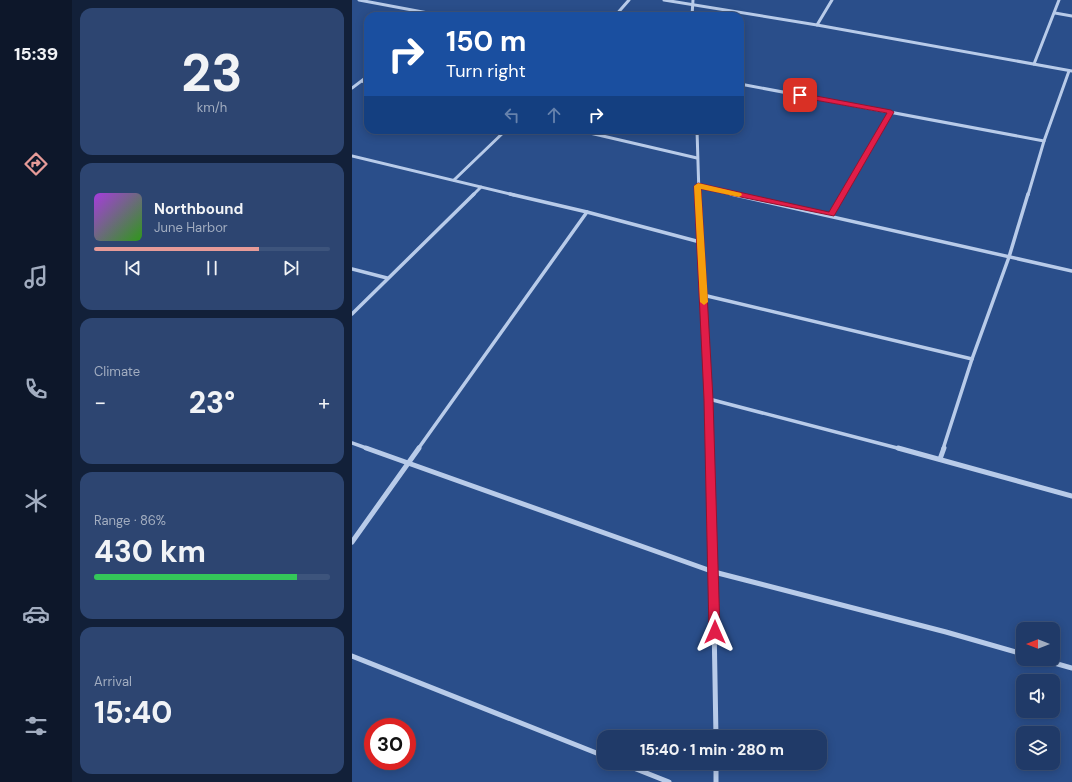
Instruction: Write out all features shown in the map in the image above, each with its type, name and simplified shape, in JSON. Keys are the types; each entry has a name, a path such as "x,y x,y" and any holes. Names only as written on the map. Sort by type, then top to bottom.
{"street":[{"path":"359,0 423,12"},
{"path":"618,12 629,0"},
{"path":"664,0 736,12"},
{"path":"692,12 693,0"},
{"path":"817,25 832,0"},
{"path":"1034,64 1055,13 1058,0"},
{"path":"744,13 817,25 1070,71 1044,141 1009,257 972,359 940,459"},
{"path":"1055,13 1072,16"},
{"path":"352,88 362,81"},
{"path":"744,85 1044,141"},
{"path":"831,215 891,112"},
{"path":"454,180 502,134"},
{"path":"594,134 697,158"},
{"path":"697,134 700,242 709,399 714,572 716,730"},
{"path":"352,156 587,212 700,242"},
{"path":"698,186 1072,271"},
{"path":"352,314 481,187"},
{"path":"352,542 587,212"},
{"path":"352,269 387,278"},
{"path":"703,295 972,359"},
{"path":"709,399 940,459 1072,496"},
{"path":"352,443 714,572 946,632 1016,652"},
{"path":"352,656 597,753"},
{"path":"1060,665 1072,668"},
{"path":"639,770 669,782"},
{"path":"716,770 716,782"}],"slow traffic":[{"path":"704,302 698,186 739,195"}],"route":[{"path":"715,632 709,399 698,186 831,215 891,112 800,95"}]}
